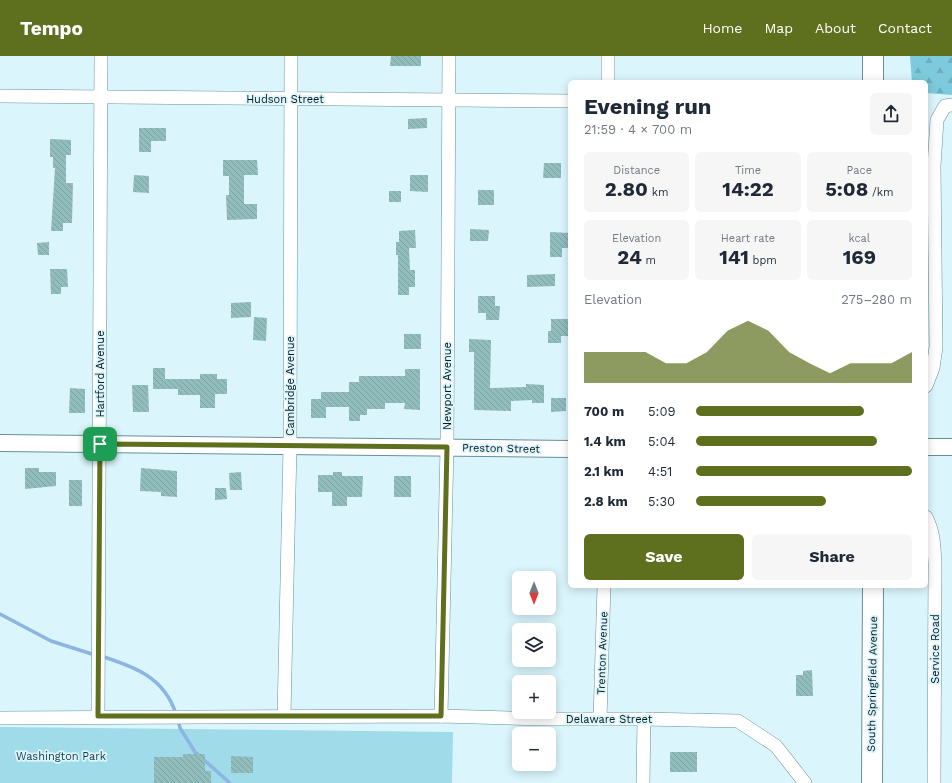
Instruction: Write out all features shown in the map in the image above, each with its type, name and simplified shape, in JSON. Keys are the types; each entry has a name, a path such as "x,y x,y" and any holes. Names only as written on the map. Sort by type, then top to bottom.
{"main road":[{"path":"873,56 873,80"},
{"name":"South Springfield Avenue","path":"872,783 873,588"}],"street":[{"name":"Hartford Avenue","path":"98,716 101,56"},
{"name":"Cambridge Avenue","path":"284,716 290,446 291,56"},
{"name":"Newport Avenue","path":"441,716 447,447 449,56"},
{"path":"608,56 608,80"},
{"name":"Hudson Street","path":"0,96 568,101"},
{"path":"928,381 933,368 936,347 934,166 937,120 948,105"},
{"name":"Preston Street","path":"0,443 568,449"},
{"path":"928,447 952,447"},
{"name":"Service Road","path":"928,521 933,538 935,564 934,783"},
{"name":"Trenton Avenue","path":"600,719 604,588"},
{"name":"Delaware Street","path":"0,718 98,716 441,716 738,721 776,746 805,783"},
{"path":"643,783 644,719"}],"green space":[{"path":"910,56 952,56 952,95 928,93 928,80 912,80"},
{"name":"Washington Park","path":"0,727 453,732 452,783 0,783"}],"building":[{"path":"391,56 421,56 421,66 390,66"},
{"path":"427,118 427,128 408,129 408,119"},
{"path":"139,128 166,128 166,141 151,141 151,152 139,152"},
{"path":"50,139 71,140 71,155 66,155 66,183 73,183 72,223 63,223 63,231 51,231 55,168 53,168 53,157 50,157"},
{"path":"223,160 257,160 258,175 244,175 244,204 257,204 257,219 227,220 226,195 229,195 229,176 223,176"},
{"path":"544,163 561,163 561,178 543,178"},
{"path":"134,175 149,176 149,193 133,192"},
{"path":"410,175 428,175 428,192 410,191"},
{"path":"478,190 494,190 494,205 478,205"},
{"path":"389,191 401,191 401,202 389,202"},
{"path":"470,229 489,230 488,241 470,241"},
{"path":"415,230 416,248 409,248 410,270 415,270 415,287 409,287 409,295 398,295 398,255 396,255 396,242 399,242 399,231"},
{"path":"550,232 568,233 568,248 562,248 562,257 550,257"},
{"path":"49,242 49,255 38,255 37,243"},
{"path":"50,269 67,269 68,287 61,287 61,294 51,294"},
{"path":"555,274 555,286 527,287 527,275"},
{"path":"478,296 495,296 495,306 500,306 499,320 486,320 486,313 478,313"},
{"path":"251,302 251,317 231,318 231,303"},
{"path":"254,317 267,318 266,341 253,340"},
{"path":"551,319 568,319 568,336 561,336 561,343 548,343 548,331 551,331"},
{"path":"404,334 421,334 421,349 404,349"},
{"path":"469,339 491,340 490,388 526,387 526,384 544,385 544,403 532,403 532,400 511,401 511,411 474,410 474,352 469,352"},
{"path":"153,368 165,368 165,379 200,379 200,374 217,374 217,379 227,379 227,394 215,394 215,408 200,408 200,395 178,395 178,389 153,389"},
{"path":"405,369 420,369 420,410 404,409 405,403 385,403 385,409 367,409 367,415 360,415 360,421 349,421 349,407 326,407 326,418 311,418 311,399 321,399 321,392 349,392 349,382 359,382 359,376 405,376"},
{"path":"132,385 148,385 149,412 133,412"},
{"path":"70,388 85,389 85,413 69,413"},
{"path":"551,398 566,398 566,411 551,412"},
{"path":"25,468 39,468 39,472 56,472 56,486 25,489"},
{"path":"141,468 177,471 177,497 161,496 161,492 140,491"},
{"path":"241,472 242,490 230,490 229,473"},
{"path":"333,472 342,472 342,476 363,476 362,497 347,497 347,506 332,506 332,492 318,492 318,475 333,475"},
{"path":"394,476 411,476 411,497 394,497"},
{"path":"69,480 82,480 82,506 69,506"},
{"path":"215,488 226,488 227,499 215,500"},
{"path":"812,670 813,696 796,696 796,675 803,675 803,671"},
{"path":"670,752 697,752 697,772 670,772"},
{"path":"183,754 205,754 205,771 211,771 211,783 154,783 154,757 183,757"},
{"path":"231,756 253,757 253,773 231,773"}],"waterway":[{"path":"0,614 51,641 95,655"},
{"path":"101,656 125,664 147,675 164,691 171,701 176,714"},
{"path":"178,720 180,728 195,752 230,783"}],"route":[{"path":"100,444 447,447 441,716 98,716 100,444"}]}
